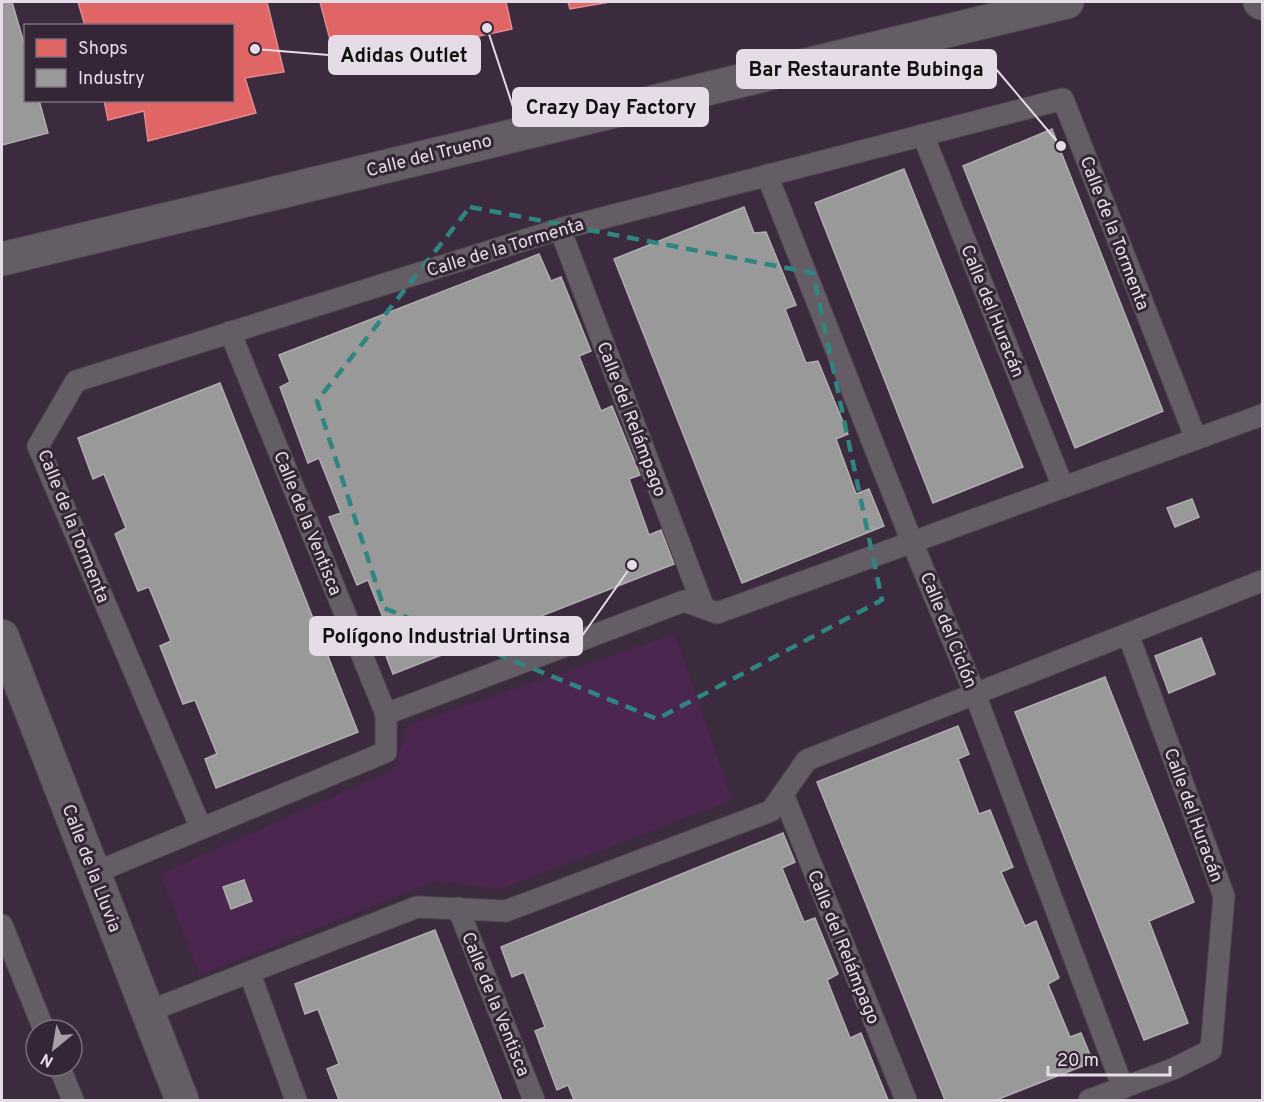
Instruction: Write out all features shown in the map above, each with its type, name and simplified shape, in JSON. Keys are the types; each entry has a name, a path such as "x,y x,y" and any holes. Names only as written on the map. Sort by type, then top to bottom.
{"street":[{"name":"Calle del Trueno","path":"2,259 1067,2"},
{"name":"Calle de la Lluvia","path":"2,636 182,1101"}],"lane":[{"name":"Calle de la Tormenta","path":"201,828 38,446 75,381 560,229 1063,99 1196,439"},
{"name":"Calle del Huracán","path":"923,135 1063,487"},
{"name":"Calle del Ciclón","path":"767,175 912,542 975,694 1123,1088"},
{"name":"Calle del Relámpago","path":"560,229 704,608"},
{"name":"Calle de la Ventisca","path":"230,332 386,714"},
{"path":"94,873 386,752 386,714 684,601 717,613 1263,414"},
{"path":"147,1012 250,974 417,907 506,911 771,811 807,760 1263,581"},
{"name":"Calle del Huracán","path":"1089,1101 1173,1069 1211,1050 1224,896 1128,634"},
{"name":"Calle del Relámpago","path":"783,794 906,1101"},
{"name":"Calle de la Ventisca","path":"458,908 534,1101"},
{"path":"2,924 39,1018"},
{"path":"250,974 296,1101"},
{"path":"64,1078 73,1101"}],"highlighted area":[{"path":"470,207 813,273 882,600 657,719 384,608 317,401"}],"shaded area":[{"path":"2,2 1262,2 1262,1100 2,1100"},
{"path":"675,634 732,800 501,889 436,881 200,975 160,874 393,770 408,725"}],"building: Shops":[{"path":"78,2 267,2 284,72 245,78 256,113 148,141 144,111 108,120 104,102 234,102 234,24 84,24"},
{"path":"320,2 506,2 512,29 337,66"},
{"path":"568,2 610,2 570,9"}],"building: Industry":[{"path":"2,2 12,2 24,43 24,102 40,102 48,133 2,145"},
{"path":"1052,129 1163,411 1075,448 963,166"},
{"path":"904,169 1023,467 933,503 815,203"},
{"path":"744,207 754,233 766,232 796,305 785,309 806,363 818,361 848,434 836,439 856,494 869,489 884,526 742,583 614,259"},
{"path":"539,254 551,281 561,277 591,351 579,356 601,411 612,406 640,475 629,479 649,535 661,530 674,564 393,674 380,640 390,635 368,580 357,585 329,517 341,513 319,458 308,463 280,387 290,382 279,355"},
{"path":"220,383 358,732 216,788 205,759 217,754 195,700 183,704 160,646 171,641 149,587 138,591 115,534 126,528 104,474 93,479 78,438"},
{"path":"1192,499 1199,517 1175,527 1167,508"},
{"path":"1201,638 1215,674 1169,693 1155,656"},
{"path":"1105,677 1194,902 1149,921 1188,1023 1144,1040 1015,712"},
{"path":"958,726 969,754 958,759 979,814 990,810 1013,867 1001,872 1025,926 1036,921 1059,978 1048,984 1070,1037 1081,1033 1093,1062 996,1100 945,1100 817,782"},
{"path":"783,833 795,862 782,868 804,922 815,918 838,974 827,980 850,1038 861,1033 888,1100 574,1100 568,1085 557,1090 535,1031 545,1027 524,972 512,977 501,947"},
{"path":"244,880 252,901 231,909 223,887"},
{"path":"435,930 502,1100 339,1100 327,1069 339,1064 318,1009 305,1014 295,984"}],"place":[{"name":"Crazy Day Factory","path":"487,28"},
{"name":"Adidas Outlet","path":"255,49"},
{"name":"Bar Restaurante Bubinga","path":"1061,146"},
{"name":"Polígono Industrial Urtinsa","path":"632,565"}]}
